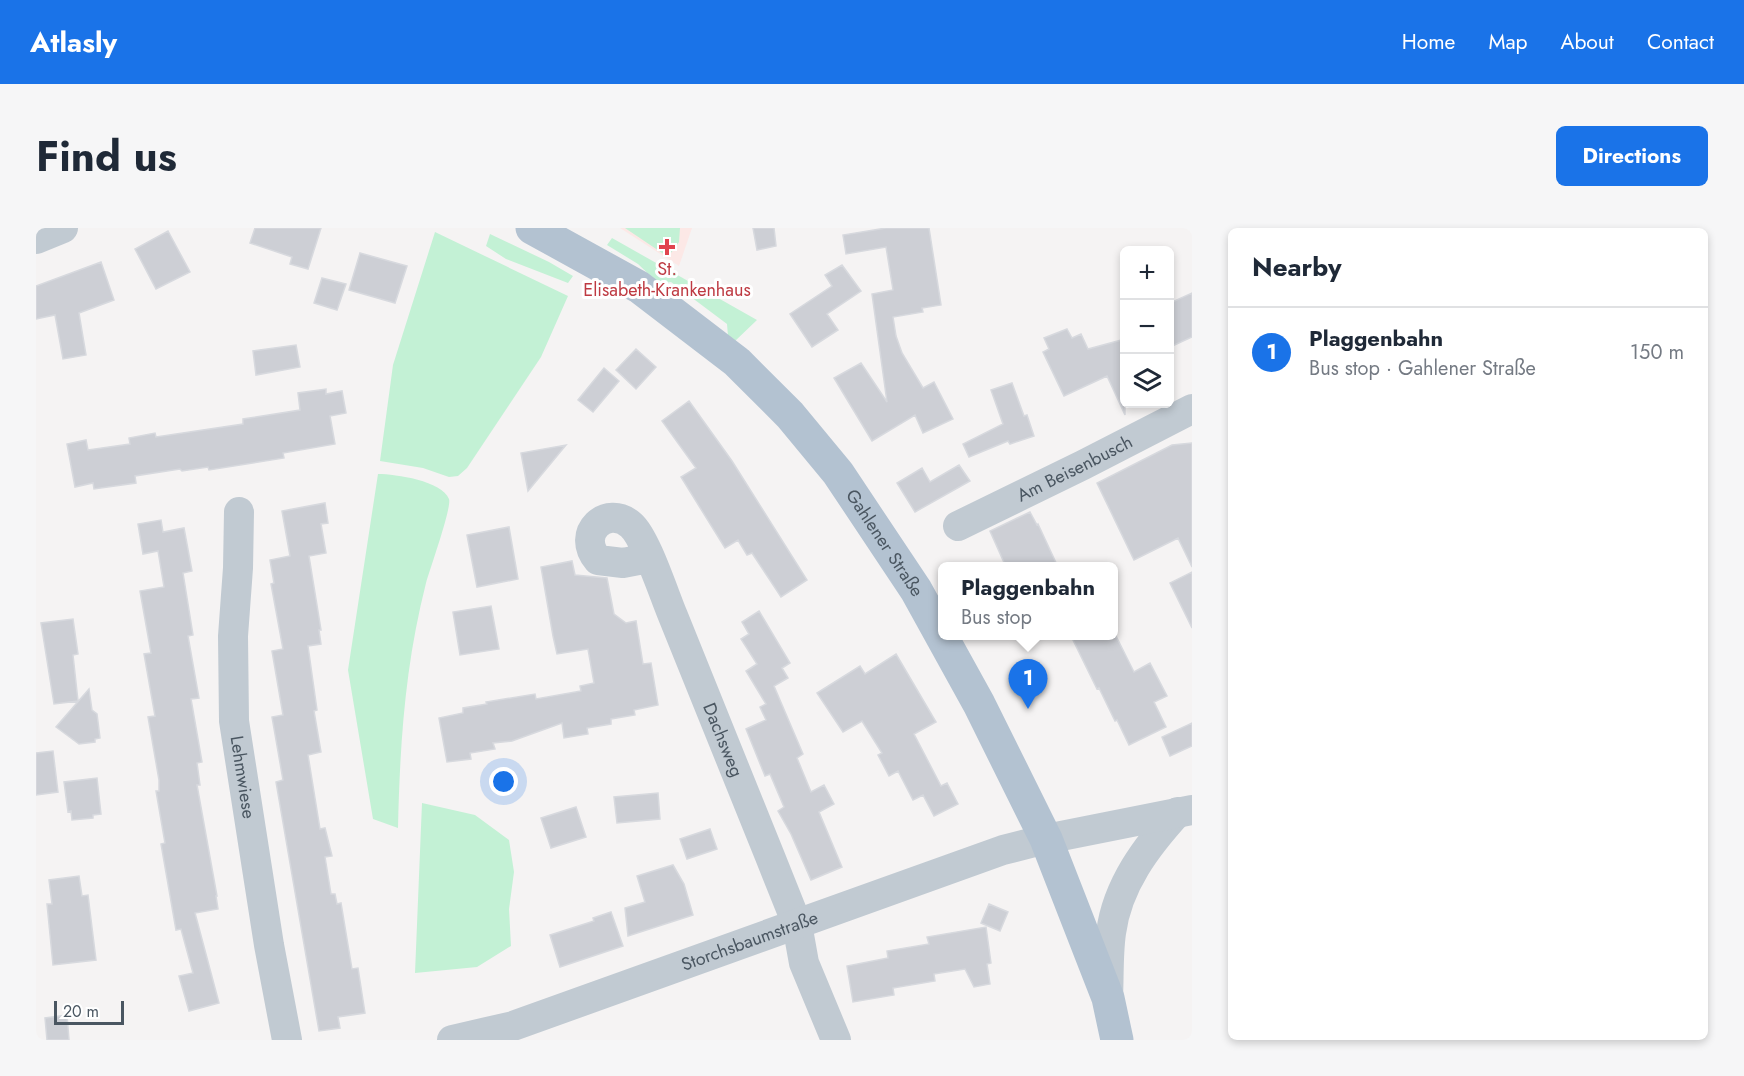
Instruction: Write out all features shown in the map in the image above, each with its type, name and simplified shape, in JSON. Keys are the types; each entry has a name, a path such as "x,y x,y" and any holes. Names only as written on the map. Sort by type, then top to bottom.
{"main road":[{"name":"Gahlener Straße","path":"532,228 639,287 737,362 790,415 838,473 916,590 938,630"},
{"name":"Gahlener Straße","path":"944,640 982,709 1046,839 1108,998 1117,1040"}],"street":[{"path":"36,239 63,228"},
{"name":"Am Beisenbusch","path":"958,526 1192,409"},
{"name":"Lehmwiese","path":"239,512 233,636 234,721 269,945 287,1040"},
{"name":"Dachsweg","path":"649,558 797,924 804,963 836,1040"},
{"path":"1108,998 1111,932 1120,897 1129,877 1152,840 1185,811"},
{"name":"Storchsbaumstraße","path":"452,1040 513,1026 1003,850 1185,811"}],"shaded area":[{"name":"St. Elisabeth-Krankenhaus","path":"620,228 692,228 679,266"}],"green space":[{"name":"St. Elisabeth-Krankenhaus","path":"625,228 680,228 679,242 668,257"},
{"path":"435,232 568,296 541,357 467,468 458,476 449,477 423,468 380,461 393,365"},
{"path":"490,234 573,276 568,283 506,259 486,246"},
{"path":"612,238 757,320 734,342 728,336 727,324 671,282 659,284 638,264 607,245"},
{"path":"378,474 396,475 428,483 445,493 449,499 444,525 426,583 408,674 400,765 398,828 373,819 348,670"},
{"path":"422,803 475,815 509,840 514,872 509,909 511,946 477,967 415,973"}],"building":[{"path":"255,228 321,228 308,269 290,264 292,257 250,243"},
{"path":"753,228 774,228 776,246 757,250"},
{"path":"886,228 929,228 941,305 922,308 923,312 893,317 902,353 923,388 934,382 953,419 923,433 915,415 872,441 834,378 861,363 887,402 872,294 893,290 886,247 846,254 843,235"},
{"path":"168,231 190,272 156,289 135,249"},
{"path":"360,253 407,266 395,303 349,290"},
{"path":"101,262 114,300 79,313 86,355 63,359 55,315 36,319 36,286"},
{"path":"842,265 861,291 827,314 838,330 812,347 790,314 832,286 825,275"},
{"path":"322,278 346,284 337,310 314,303"},
{"path":"1192,293 1192,337 1174,345 1174,301"},
{"path":"1067,329 1072,338 1081,334 1088,349 1120,340 1120,404 1107,376 1064,396 1043,352 1049,349 1044,338"},
{"path":"296,345 300,367 256,375 253,351"},
{"path":"636,349 656,367 636,389 616,370"},
{"path":"604,368 619,381 593,412 578,400"},
{"path":"1012,383 1034,436 1010,444 1008,441 969,457 963,444 1003,424 991,390"},
{"path":"326,389 326,394 342,391 346,413 330,416 335,444 283,453 284,458 209,470 208,467 182,471 180,469 135,476 136,483 94,489 93,483 75,487 67,444 86,440 88,450 130,444 129,438 155,433 156,437 243,424 243,419 300,410 298,393"},
{"path":"689,401 732,461 807,580 781,597 752,553 747,555 738,540 725,548 681,477 696,468 662,421"},
{"path":"1192,443 1192,567 1178,538 1134,560 1097,483 1172,445"},
{"path":"566,445 528,491 521,453"},
{"path":"959,465 970,481 915,512 897,483 922,468 930,482"},
{"path":"325,503 328,523 321,524 326,553 309,556 321,630 319,630 321,644 308,646 317,710 314,711 321,752 308,755 320,829 325,828 332,856 325,857 331,894 335,894 337,904 341,903 352,969 358,968 365,1013 338,1017 340,1028 319,1031 276,782 283,780 272,717 283,715 272,651 283,649 271,584 274,583 270,560 290,556 282,511"},
{"path":"1030,512 1056,562 1004,562 990,531"},
{"path":"161,520 163,532 184,528 192,571 183,573 193,635 188,636 199,698 191,699 202,762 197,763 200,785 197,785 218,909 195,913 219,1003 189,1011 179,976 193,973 181,929 176,930 161,844 165,843 156,791 159,791 159,780 148,717 155,716 144,654 151,653 140,591 164,587 158,551 143,554 138,524"},
{"path":"509,527 518,579 477,587 467,535"},
{"path":"572,561 575,575 607,578 614,614 626,623 636,621 643,664 651,663 658,705 634,710 635,715 611,719 611,724 587,728 588,734 564,738 562,723 512,741 493,743 495,749 470,753 471,759 447,762 439,718 463,713 463,708 487,704 486,702 535,694 536,699 581,691 580,686 594,683 588,649 557,654 553,636 541,567"},
{"path":"1192,572 1192,628 1170,583"},
{"path":"491,606 499,649 460,655 453,612"},
{"path":"759,611 790,663 782,668 788,678 774,686 803,754 797,758 811,792 824,785 834,804 819,812 842,867 811,880 791,834 778,811 784,807 770,774 765,776 746,729 766,720 760,707 766,704 746,671 757,664 741,639 749,634 742,622"},
{"path":"73,619 78,654 73,655 78,701 54,704 41,623"},
{"path":"1073,640 1118,640 1134,672 1150,663 1167,696 1154,702 1166,727 1129,745 1099,688 1097,689"},
{"path":"896,654 936,722 914,734 941,786 947,783 958,804 934,816 923,795 913,800 898,771 889,776 878,755 882,753 862,721 843,732 817,693 860,666 865,674"},
{"path":"89,689 92,710 97,714 100,738 95,739 95,742 79,744 56,727"},
{"path":"1192,723 1192,746 1170,756 1162,737"},
{"path":"53,751 58,792 36,795 36,753"},
{"path":"97,778 101,814 93,815 93,818 72,820 71,811 68,812 64,782"},
{"path":"658,793 660,819 617,823 614,797"},
{"path":"576,807 586,837 551,848 541,818"},
{"path":"710,829 717,849 687,859 680,839"},
{"path":"673,865 684,884 693,915 628,936 625,908 645,902 637,876"},
{"path":"79,876 82,896 88,895 96,960 53,965 47,904 52,904 49,880"},
{"path":"989,904 1008,912 1000,931 981,923"},
{"path":"611,912 623,946 560,967 550,935 594,921 593,918"},
{"path":"986,927 991,963 987,964 990,984 974,987 965,969 934,974 935,981 893,988 894,995 853,1002 847,966 888,958 887,951 929,944 927,937"},
{"path":"67,1015 69,1040 47,1040 45,1018"}],"place":[{"name":"St. Elisabeth-Krankenhaus","path":"667,247"},
{"name":"Plaggenbahn","path":"1028,709"}]}
